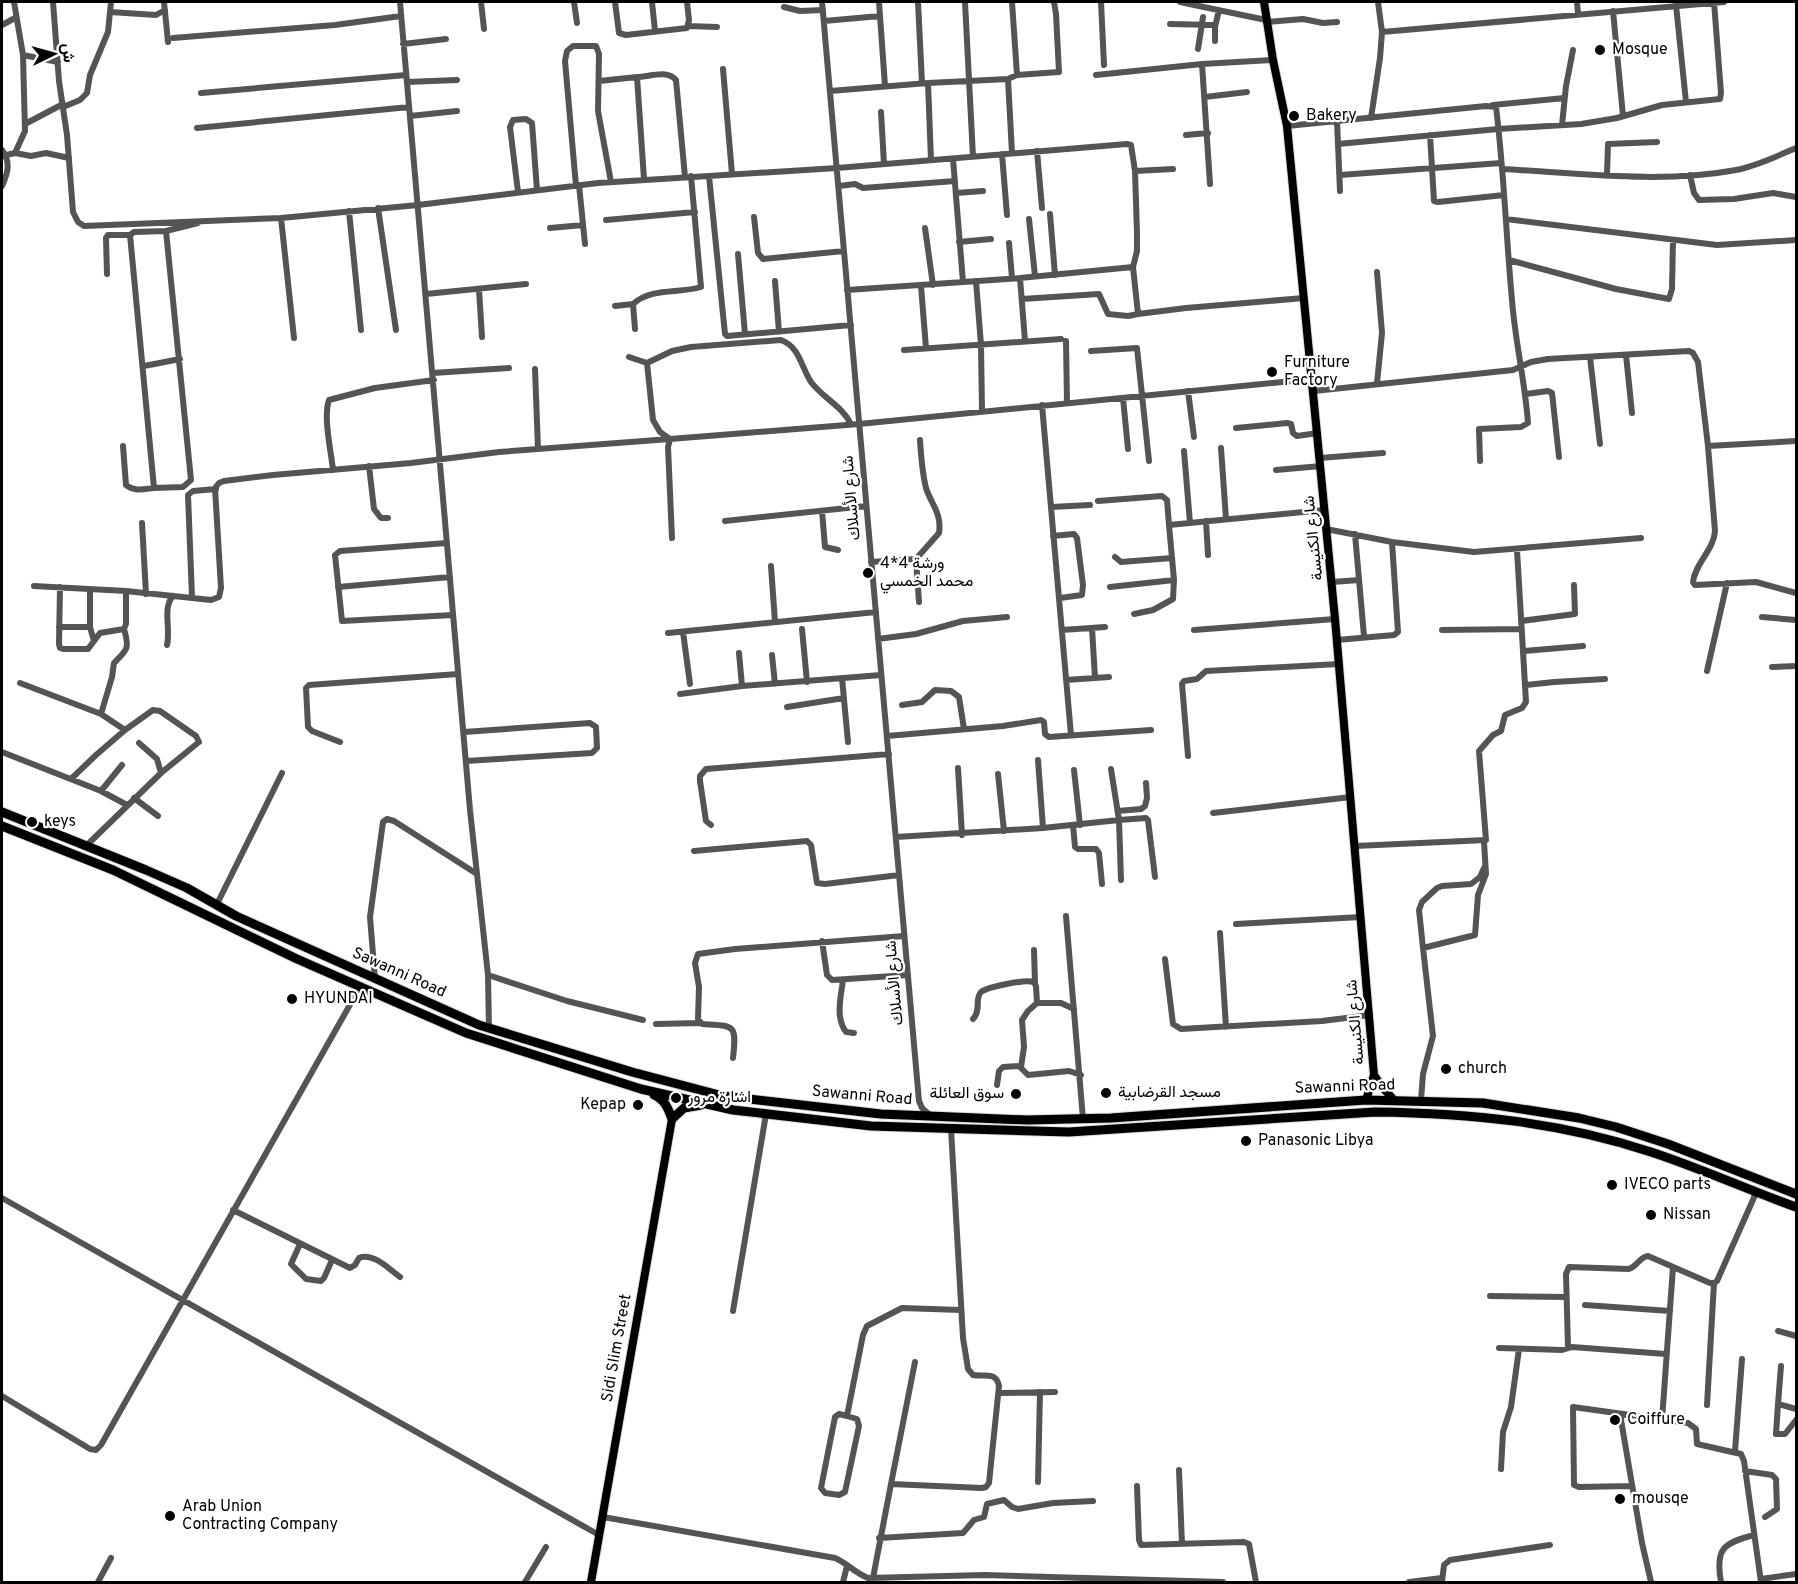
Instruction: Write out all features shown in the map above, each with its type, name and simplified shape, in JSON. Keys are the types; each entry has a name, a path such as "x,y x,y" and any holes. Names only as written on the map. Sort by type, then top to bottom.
{"highway":[{"name":"Sawanni Road","path":"2,812 87,845 186,888 216,906 264,929 489,1029 632,1072 723,1096 801,1106 909,1115 1027,1120 1160,1115 1366,1100 1483,1103 1579,1118 1668,1144 1797,1194"},
{"name":"Sawanni Road","path":"2,826 112,870 235,930 477,1038 641,1089 704,1104 766,1114 871,1126 1069,1132 1375,1112 1470,1115 1525,1121 1620,1143 1712,1174 1797,1208"},
{"path":"425,1015 432,1013 434,1004"},
{"path":"450,1026 451,1020 456,1015"},
{"path":"641,1089 662,1100 668,1107 672,1119 686,1108 704,1104"}],"main road":[{"name":"شارع الكنيسة","path":"1264,2 1287,126 1340,664 1374,1075 1366,1100"},
{"name":"شارع الكنيسة","path":"1374,1075 1394,1100"},
{"name":"Sidi Slim Street","path":"591,1582 672,1119"}],"street":[{"path":"14,2 23,55 25,124 25,131 15,153"},
{"path":"53,2 73,212 78,222 84,226 281,218 644,179 837,168 1127,144 1131,145 1135,171 1137,251 1133,267 1138,314"},
{"path":"25,124 80,100 87,93 90,75 108,32 111,2"},
{"path":"164,2 171,40 335,25 401,16"},
{"path":"400,2 458,674 488,975 489,1029"},
{"path":"481,2 484,29"},
{"path":"574,2 577,23"},
{"path":"615,2 619,33 626,35 684,29 688,26 717,27"},
{"path":"652,2 655,31"},
{"path":"687,2 688,26"},
{"path":"799,2 800,11"},
{"name":"شارع الأسلاك","path":"822,2 919,1101"},
{"path":"879,2 885,86"},
{"path":"918,2 931,160"},
{"path":"965,2 973,157"},
{"path":"1012,2 1017,75"},
{"path":"830,91 1008,79 1017,75 1059,72 1054,2"},
{"path":"1101,2 1104,65"},
{"path":"1180,2 1266,21 1307,19 1323,23 1337,22"},
{"path":"1371,118 1382,32 1378,2"},
{"path":"1577,2 1578,14"},
{"path":"1338,144 1562,125 1623,116 1662,105 1720,99 1722,96 1714,2"},
{"path":"1382,32 1724,2"},
{"path":"1676,5 1686,102"},
{"path":"784,7 800,11 823,10"},
{"path":"110,12 156,15 165,10"},
{"path":"1215,41 1215,25 1219,10"},
{"path":"1613,10 1623,116"},
{"path":"824,21 880,16"},
{"path":"1198,49 1203,17"},
{"path":"2,25 15,18"},
{"path":"1170,24 1215,25"},
{"path":"403,44 446,39"},
{"path":"585,244 565,61 567,51 573,46 596,46 599,54 598,111 611,182"},
{"path":"1562,125 1564,98 1573,50"},
{"path":"23,55 58,62"},
{"path":"1096,75 1202,64 1273,60"},
{"path":"1202,64 1210,184"},
{"path":"723,69 732,174"},
{"path":"599,81 663,74 673,76 676,80 688,177 695,212 701,287 645,295 633,304 615,306"},
{"path":"201,93 406,75"},
{"path":"637,77 644,179"},
{"path":"1008,79 1012,153"},
{"path":"406,82 457,80"},
{"path":"1205,97 1246,92"},
{"path":"1287,126 1564,98"},
{"path":"1480,461 1479,429 1525,426 1528,423 1526,394 1517,346 1496,107 1493,105"},
{"path":"197,128 409,107"},
{"path":"410,116 457,111"},
{"path":"881,112 884,164"},
{"path":"518,192 510,127 513,120 526,119 532,123 537,190"},
{"path":"1337,121 1340,191"},
{"path":"1186,135 1208,133"},
{"path":"1430,135 1433,198 1436,202 1504,195"},
{"path":"1607,174 1608,144 1657,142"},
{"path":"1340,175 1431,168 1502,166 1607,174 1690,175 1744,168 1797,148"},
{"path":"1037,151 1042,208"},
{"path":"2,186 9,167 3,154 15,153 31,156 46,153 69,158"},
{"path":"1002,154 1007,215"},
{"path":"953,159 963,282"},
{"path":"1135,171 1173,169"},
{"path":"1690,175 1694,193 1699,200 1734,199 1773,193 1797,197"},
{"path":"709,176 725,334 727,336 850,325"},
{"path":"839,186 855,184 863,188 955,181"},
{"path":"956,193 983,191"},
{"path":"378,208 396,330"},
{"path":"349,211 361,330"},
{"path":"606,220 695,212"},
{"path":"1050,214 1054,275"},
{"path":"754,217 758,253 763,259 844,251"},
{"path":"281,218 294,338"},
{"path":"1029,219 1035,276"},
{"path":"1506,219 1717,245 1797,240"},
{"path":"107,274 106,238 108,235 166,231 205,221"},
{"path":"550,228 583,225"},
{"path":"925,228 933,285"},
{"path":"123,446 126,485 130,488 137,490 183,487 191,480 166,231"},
{"path":"130,235 154,489"},
{"path":"959,242 991,239"},
{"path":"1509,260 1616,289 1669,299 1672,289 1673,240"},
{"path":"1009,243 1012,278"},
{"path":"738,254 745,334"},
{"path":"847,290 921,286 1133,267"},
{"path":"1377,272 1382,333 1377,383"},
{"path":"1020,278 1025,341"},
{"path":"775,281 779,332"},
{"path":"976,281 981,345 982,411"},
{"path":"426,294 526,284"},
{"path":"921,286 926,348"},
{"path":"479,290 482,337"},
{"path":"1022,299 1099,294 1108,314 1128,316 1186,308 1304,298"},
{"path":"633,304 635,329"},
{"path":"629,357 647,363 672,351 691,346 782,340 792,346 810,381 842,410 851,424"},
{"path":"904,350 1063,340 1067,403"},
{"path":"1091,351 1137,348 1149,461"},
{"path":"1314,391 1513,370 1531,362 1548,359 1689,351 1694,353 1698,362 1708,446 1715,535 1693,582 1695,585 1756,582 1797,593"},
{"path":"1626,355 1632,413"},
{"path":"1590,357 1600,444"},
{"path":"144,366 180,359"},
{"path":"647,363 653,420 660,432 670,438"},
{"path":"333,470 328,426 327,405 329,400 433,377 509,368"},
{"path":"535,369 538,448"},
{"path":"34,586 126,591 211,600 219,597 221,594 216,489 219,483 224,481 538,448 851,424 1312,379"},
{"path":"1188,391 1194,437"},
{"path":"1526,394 1548,391 1552,393 1559,457"},
{"path":"1123,398 1128,449"},
{"path":"1042,405 1071,735"},
{"path":"1236,428 1287,423 1292,424 1293,433 1297,436 1318,433"},
{"path":"670,438 668,447 672,538"},
{"path":"871,562 916,559 939,533 938,514 927,492 920,440"},
{"path":"1708,446 1797,441"},
{"path":"1221,448 1226,519"},
{"path":"1184,451 1190,523"},
{"path":"1276,470 1383,453"},
{"path":"369,466 374,509 381,518 388,518"},
{"path":"192,597 188,495 194,491 216,489"},
{"path":"1098,501 1162,496 1167,500 1174,580 1173,599 1153,610 1134,614"},
{"path":"1051,507 1090,505"},
{"path":"725,521 866,506"},
{"path":"1169,525 1324,510"},
{"path":"822,511 825,547 837,550"},
{"path":"1206,521 1208,555"},
{"path":"142,523 146,594"},
{"path":"1326,529 1392,542 1474,552 1641,538"},
{"path":"1053,537 1074,534 1077,538 1083,585 1082,595 1059,598"},
{"path":"1355,534 1364,636"},
{"path":"1337,640 1394,635 1398,632 1392,542"},
{"path":"447,543 338,552 335,555 341,619 345,622 453,615"},
{"path":"1423,948 1475,935 1478,895 1486,874 1484,842 1487,838 1481,796 1479,751 1492,735 1500,731 1505,715 1523,707 1526,702 1517,550"},
{"path":"1115,557 1121,562 1172,558"},
{"path":"916,559 920,602"},
{"path":"771,566 775,622"},
{"path":"338,587 450,577"},
{"path":"1110,587 1174,580"},
{"path":"1332,582 1359,580"},
{"path":"1707,671 1727,584"},
{"path":"1521,621 1575,614 1574,585"},
{"path":"60,587 60,648 84,650 91,646 100,633 124,629"},
{"path":"90,589 90,627 94,642"},
{"path":"101,714 114,663 125,654 127,648 124,629 126,591"},
{"path":"167,645 168,603 173,596"},
{"path":"668,633 876,612"},
{"path":"878,639 916,634 963,621 1007,617"},
{"path":"1762,617 1797,620"},
{"path":"1194,630 1335,620"},
{"path":"59,627 90,627"},
{"path":"1062,630 1105,627"},
{"path":"1092,628 1095,678"},
{"path":"802,629 807,682"},
{"path":"1442,630 1521,629"},
{"path":"683,632 690,684"},
{"path":"1524,651 1583,646"},
{"path":"739,653 742,686"},
{"path":"772,655 775,684"},
{"path":"1188,756 1182,684 1184,681 1197,679 1206,671 1340,664"},
{"path":"1772,667 1797,666"},
{"path":"340,742 312,731 308,727 306,688 309,685 458,674"},
{"path":"680,694 742,686 881,675"},
{"path":"1066,680 1109,677"},
{"path":"842,678 848,742"},
{"path":"1526,685 1554,681 1605,680"},
{"path":"21,683 101,714 125,730"},
{"path":"902,705 922,702 935,690 951,691 959,697 964,729"},
{"path":"787,707 844,698"},
{"path":"71,779 125,730 153,710 160,711 196,736 199,742 134,798 87,845"},
{"path":"888,736 1003,726 1041,720 1044,722 1045,734 1049,737 1151,730"},
{"path":"464,732 590,723 596,727 597,738 597,748 591,753 466,761"},
{"path":"139,743 157,759 161,774"},
{"path":"2,752 101,791 127,805"},
{"path":"711,825 706,821 700,781 706,769 889,754"},
{"path":"1038,760 1043,828"},
{"path":"101,791 122,765"},
{"path":"958,768 962,835"},
{"path":"1111,769 1119,820 1121,880"},
{"path":"1074,770 1075,847 1077,849 1096,849 1099,853 1102,884"},
{"path":"216,906 282,773"},
{"path":"998,774 1004,831"},
{"path":"1118,811 1141,809 1145,806 1146,783"},
{"path":"1213,813 1351,797"},
{"path":"134,798 158,816"},
{"path":"375,979 370,916 383,822 387,819 394,821 477,874"},
{"path":"896,837 962,835 1119,820 1148,820 1155,877"},
{"path":"694,851 807,840 811,845 817,883 899,875"},
{"path":"1355,846 1484,842"},
{"path":"1420,1100 1423,1074 1433,1036 1419,910 1422,902 1437,888 1471,884 1476,881 1486,864"},
{"path":"1066,916 1083,1119"},
{"path":"1236,924 1361,916"},
{"path":"1220,933 1226,1026"},
{"path":"700,1023 698,1019 699,987 695,963 698,954 822,941 904,936"},
{"path":"822,941 827,975 832,980 908,975"},
{"path":"1034,950 1037,1003"},
{"path":"1165,959 1173,1024 1176,1028 1322,1021 1370,1015"},
{"path":"488,975 567,1001 643,1020"},
{"path":"843,980 841,1026 846,1032 854,1033"},
{"path":"973,1019 978,1012 978,997 986,989 1029,982 1035,984"},
{"path":"2,1396 90,1449 96,1450 104,1442 360,987"},
{"path":"1021,1068 1024,1047 1022,1020 1028,1011 1037,1003 1061,1003 1074,1009"},
{"path":"656,1024 725,1025 731,1028 735,1038 733,1058"},
{"path":"997,1085 1000,1068 1019,1066 1027,1074 1069,1071 1081,1076"},
{"path":"909,1115 919,1101"},
{"path":"919,1101 922,1108 931,1116"},
{"path":"733,1311 766,1114"},
{"path":"891,1484 982,1488 988,1486 999,1393 996,1378 990,1375 973,1375 968,1369 961,1310 951,1129"},
{"path":"1568,1348 1566,1271 1569,1267 1629,1269 1648,1256 1714,1283 1718,1281 1756,1193"},
{"path":"2,1198 599,1534"},
{"path":"233,1210 350,1268 353,1268 359,1258 367,1256 375,1258 400,1277"},
{"path":"300,1244 291,1264 306,1279 321,1281 332,1260"},
{"path":"1662,1420 1673,1267"},
{"path":"1707,1405 1714,1283"},
{"path":"1490,1296 1566,1297"},
{"path":"1585,1305 1670,1311"},
{"path":"847,1416 863,1335 867,1326 905,1307 961,1310"},
{"path":"1778,1331 1797,1336"},
{"path":"1499,1348 1562,1350 1568,1348 1666,1354"},
{"path":"1501,1469 1503,1432 1511,1407 1519,1349"},
{"path":"1735,1452 1742,1359"},
{"path":"873,1578 915,1362"},
{"path":"1781,1366 1776,1434 1780,1436 1785,1434 1797,1420"},
{"path":"1038,1482 1040,1392"},
{"path":"999,1393 1055,1392"},
{"path":"1778,1404 1797,1409"},
{"path":"1632,1486 1579,1487 1574,1485 1573,1408 1692,1424 1696,1429 1696,1442 1699,1444 1743,1456 1761,1581 1791,1573 1796,1577"},
{"path":"839,1414 847,1416 857,1419 860,1426 845,1492 839,1495 825,1493 821,1488 835,1417 839,1414"},
{"path":"1620,1414 1651,1582"},
{"path":"1179,1470 1182,1545"},
{"path":"1745,1471 1772,1475 1776,1479 1777,1509 1765,1517"},
{"path":"1137,1486 1141,1545 1241,1541 1247,1543 1256,1582"},
{"path":"879,1538 963,1533 974,1521 984,1517 989,1502 1004,1500 1012,1507 1024,1509 1053,1503 1093,1501"},
{"path":"603,1516 835,1558 857,1573 873,1578 1222,1582"},
{"path":"1721,1582 1720,1554 1725,1546 1735,1540 1754,1535"},
{"path":"1409,1582 1442,1580 1443,1565 1450,1560 1550,1545"},
{"path":"525,1582 546,1547"},
{"path":"98,1582 111,1558"},
{"path":"843,1582 847,1566"}],"place":[{"name":"Mosque","path":"1600,50"},
{"name":"Bakery","path":"1294,116"},
{"name":"Furniture Factory","path":"1272,372"},
{"name":"4*4 ورشة محمد الخمسي","path":"868,573"},
{"name":"keys","path":"32,822"},
{"name":"HYUNDAI","path":"292,999"},
{"name":"church","path":"1446,1069"},
{"name":"مسجد القرضابية","path":"1106,1093"},
{"name":"سوق العائلة","path":"1016,1094"},
{"name":"اشارة مرور","path":"676,1098"},
{"name":"Kepap","path":"638,1105"},
{"name":"Panasonic Libya","path":"1246,1141"},
{"name":"IVECO parts","path":"1612,1185"},
{"name":"Nissan","path":"1651,1215"},
{"name":"Coiffure","path":"1615,1420"},
{"name":"mousqe","path":"1620,1499"},
{"name":"Arab Union Contracting Company","path":"170,1516"}]}
